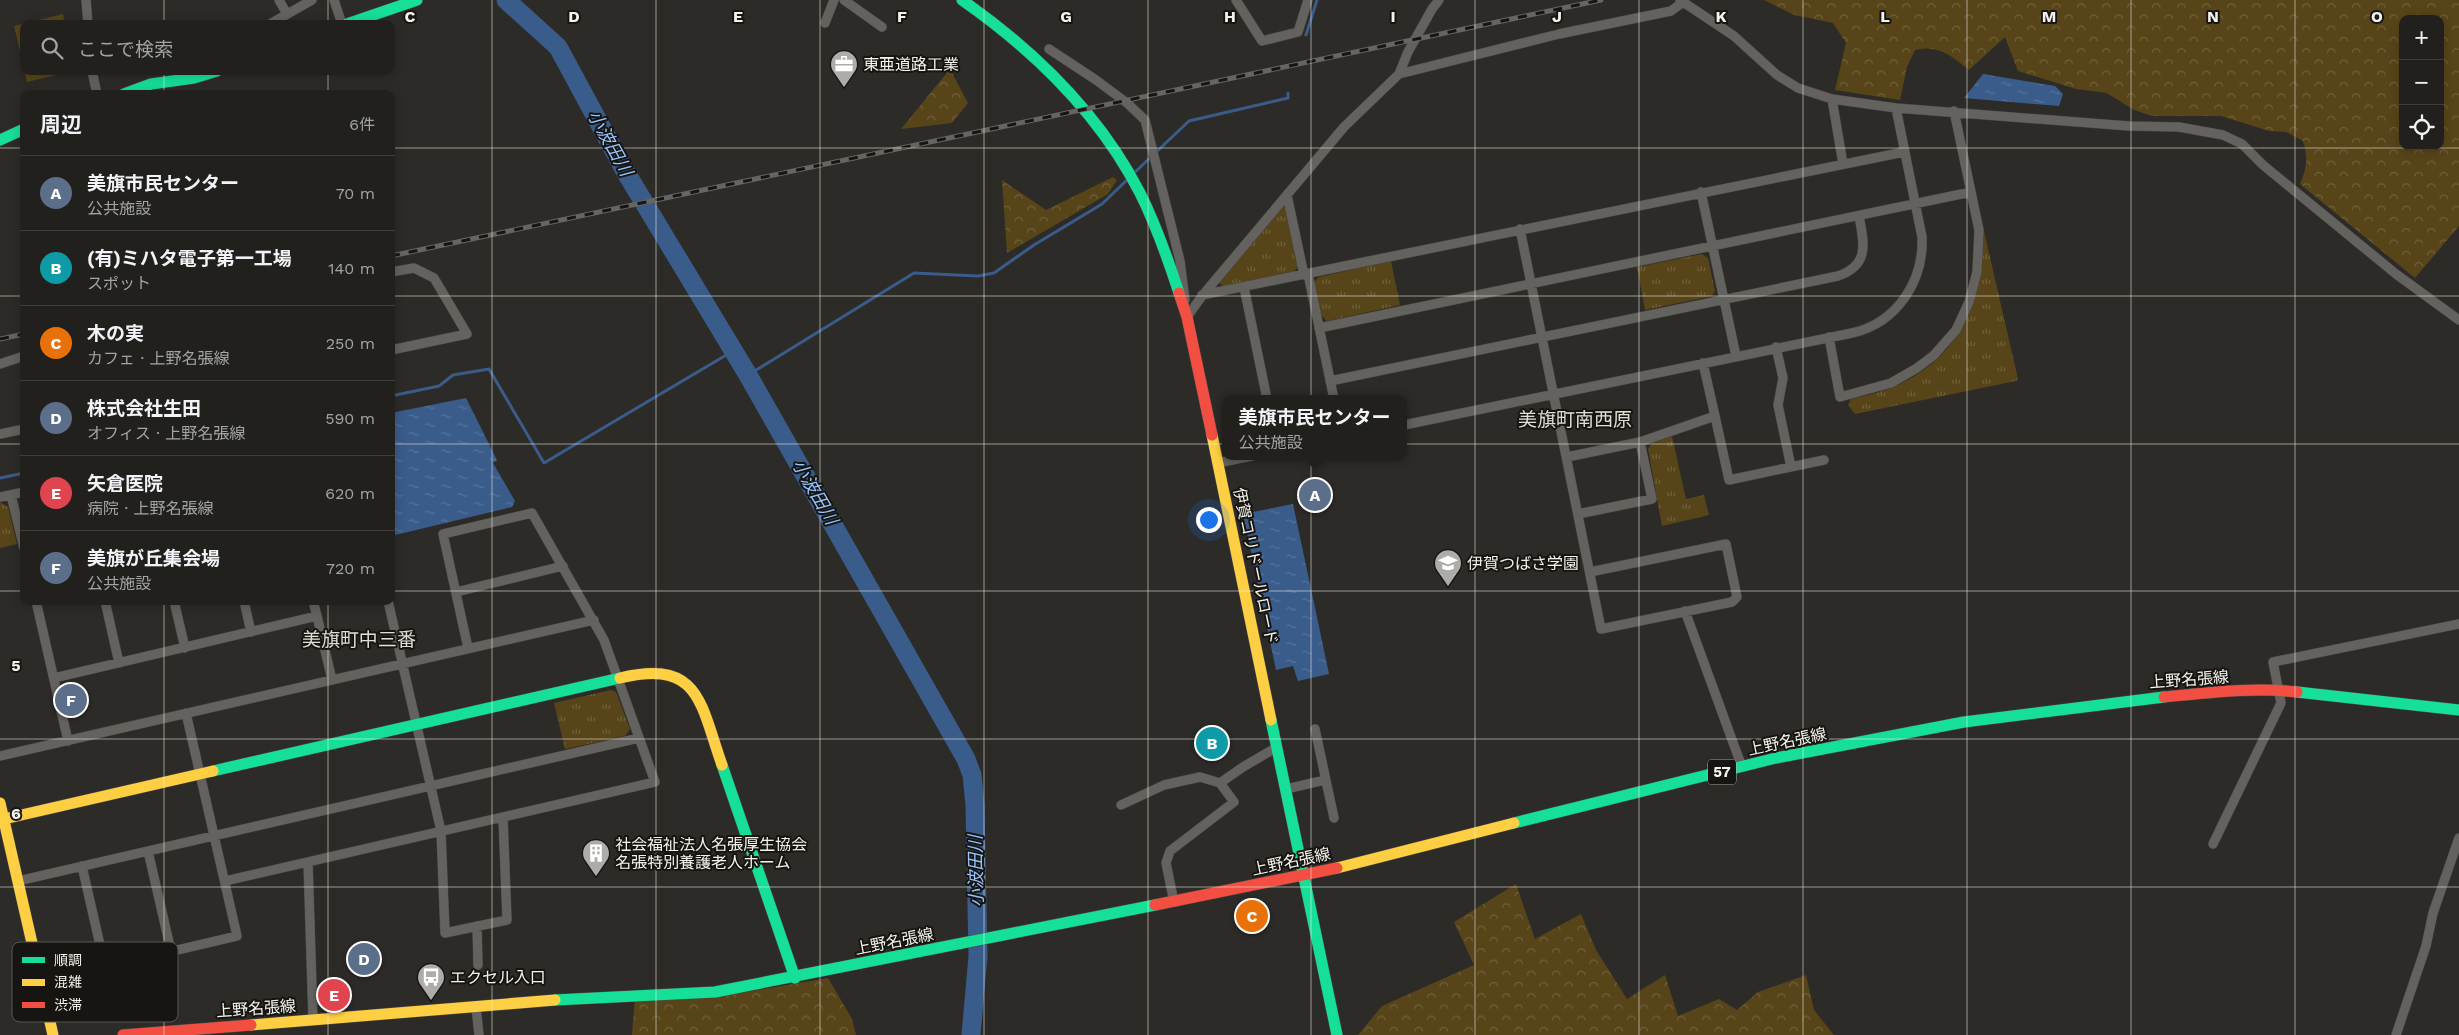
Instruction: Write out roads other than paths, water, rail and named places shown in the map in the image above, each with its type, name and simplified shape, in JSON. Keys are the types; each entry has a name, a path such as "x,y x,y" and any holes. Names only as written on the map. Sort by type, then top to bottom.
{"street":[{"path":"86,0 88,20"},
{"path":"279,0 287,14"},
{"path":"277,20 312,0"},
{"path":"334,0 341,20"},
{"path":"359,20 417,0"},
{"path":"825,23 834,0"},
{"path":"844,0 882,27"},
{"name":"伊賀コリドールロード","path":"962,0 1033,55 1057,79 1096,125 1131,177 1149,212 1187,317 1337,1035"},
{"path":"1236,0 1262,41 1298,32 1308,0"},
{"path":"1187,317 1202,296 1344,127 1399,74 1408,52 1439,0"},
{"path":"1399,74 1567,33 1671,11 1681,1 1734,36 1777,75 1798,88 1832,99 1896,108 2129,126 2179,127 2223,136 2242,144 2263,165 2396,274 2459,320"},
{"path":"1048,49 1133,108 1145,120 1180,261 1187,317"},
{"path":"93,75 96,90"},
{"path":"135,90 151,84 202,75"},
{"path":"1832,99 1843,164"},
{"path":"1407,424 1776,347 1858,332 1881,321 1895,310 1908,293 1917,276 1922,258 1922,237 1896,108"},
{"path":"1829,337 1840,397 1877,388 1901,378 1918,368 1943,346 1964,316 1977,272 1979,230 1954,111"},
{"path":"0,140 20,130"},
{"path":"1202,296 1701,192 1904,152"},
{"path":"1701,192 1736,356"},
{"path":"1319,328 1971,192"},
{"path":"1287,195 1333,395"},
{"path":"1330,381 1838,276 1851,270 1860,260 1863,252 1859,216"},
{"path":"1520,230 1601,629 1732,602 1738,597 1726,544 1590,572"},
{"path":"395,271 414,268 434,278 467,334 395,349"},
{"path":"1244,287 1266,395"},
{"path":"1776,347 1783,378 1778,405 1791,467"},
{"path":"0,364 20,357"},
{"path":"1703,363 1729,480 1824,460"},
{"path":"1567,457 1640,442 1714,416"},
{"path":"0,434 20,429"},
{"path":"1578,514 1652,499 1640,442"},
{"path":"1217,463 1232,460"},
{"path":"0,497 20,493"},
{"path":"11,495 20,532"},
{"path":"225,881 655,782 604,640 532,513 443,534 468,648"},
{"path":"456,592 563,566"},
{"path":"37,605 68,741"},
{"path":"106,605 119,663"},
{"path":"175,605 185,648"},
{"path":"245,605 251,632"},
{"path":"314,605 332,680"},
{"path":"389,605 441,831 445,933 507,920 503,818"},
{"path":"1685,611 1742,767"},
{"path":"54,678 317,616"},
{"path":"0,756 594,620"},
{"path":"2213,844 2281,703 2273,662 2459,624"},
{"path":"2,820 618,678 651,671 671,673 681,678 698,697 795,978"},
{"name":"上野名張線","path":"123,1035 601,996 639,994 669,996 715,992 795,978 1304,876 1742,767 1964,722 2112,702 2217,692 2278,690 2459,710"},
{"path":"178,949 237,936 186,713"},
{"path":"1315,729 1334,818"},
{"path":"18,881 639,738"},
{"path":"1220,783 1242,767 1278,747"},
{"path":"1121,805 1164,785 1200,777 1220,783 1234,802 1174,846 1166,858 1174,902"},
{"path":"1286,788 1326,780"},
{"path":"0,803 2,820 32,942"},
{"path":"2396,1035 2426,946 2433,913 2459,838"},
{"path":"148,851 169,942"},
{"path":"308,862 313,1020"},
{"path":"82,866 99,942"},
{"path":"478,926 478,965"},
{"path":"476,1007 480,1035"},
{"path":"50,1022 53,1035"}],"water":[{"path":"1983,74 2055,86 2063,94 2059,106 1964,98"},
{"path":"466,398 497,460 493,463 515,501 512,507 395,535 395,412"},
{"path":"1293,504 1329,674 1298,681 1293,666 1276,670 1243,514"}],"waterway":[{"name":"小波田川","path":"506,0 558,47 625,171 748,375 966,759 972,775 975,805 978,956 971,1035"},
{"path":"1306,35 1317,0"},
{"path":"1133,174 1189,121 1288,98 1288,93"},
{"path":"748,375 914,273 978,276 994,273 1034,245 1102,204 1128,179"},
{"path":"395,395 439,386 453,375 489,369 544,463 733,351"},
{"path":"0,478 20,474"}],"railway":[{"path":"395,255 1601,0"},
{"path":"0,339 20,335"}],"place":[{"name":"東亜道路工業","path":"844,88"},
{"name":"美旗市民センター","path":"1315,495"},
{"name":"伊賀つばさ学園","path":"1448,587"},
{"name":"美旗が丘集会場","path":"71,700"},
{"name":"(有)ミハタ電子第一工場","path":"1212,743"},
{"name":"社会福祉法人名張厚生協会 名張特別養護老人ホーム","path":"596,877"},
{"name":"木の実","path":"1252,916"},
{"name":"株式会社生田","path":"364,959"},
{"name":"矢倉医院","path":"334,995"},
{"name":"エクセル入口","path":"431,1001"}],"district":[{"name":"美旗町南西原","path":"1575,419"},
{"name":"美旗町中三番","path":"359,639"}]}
